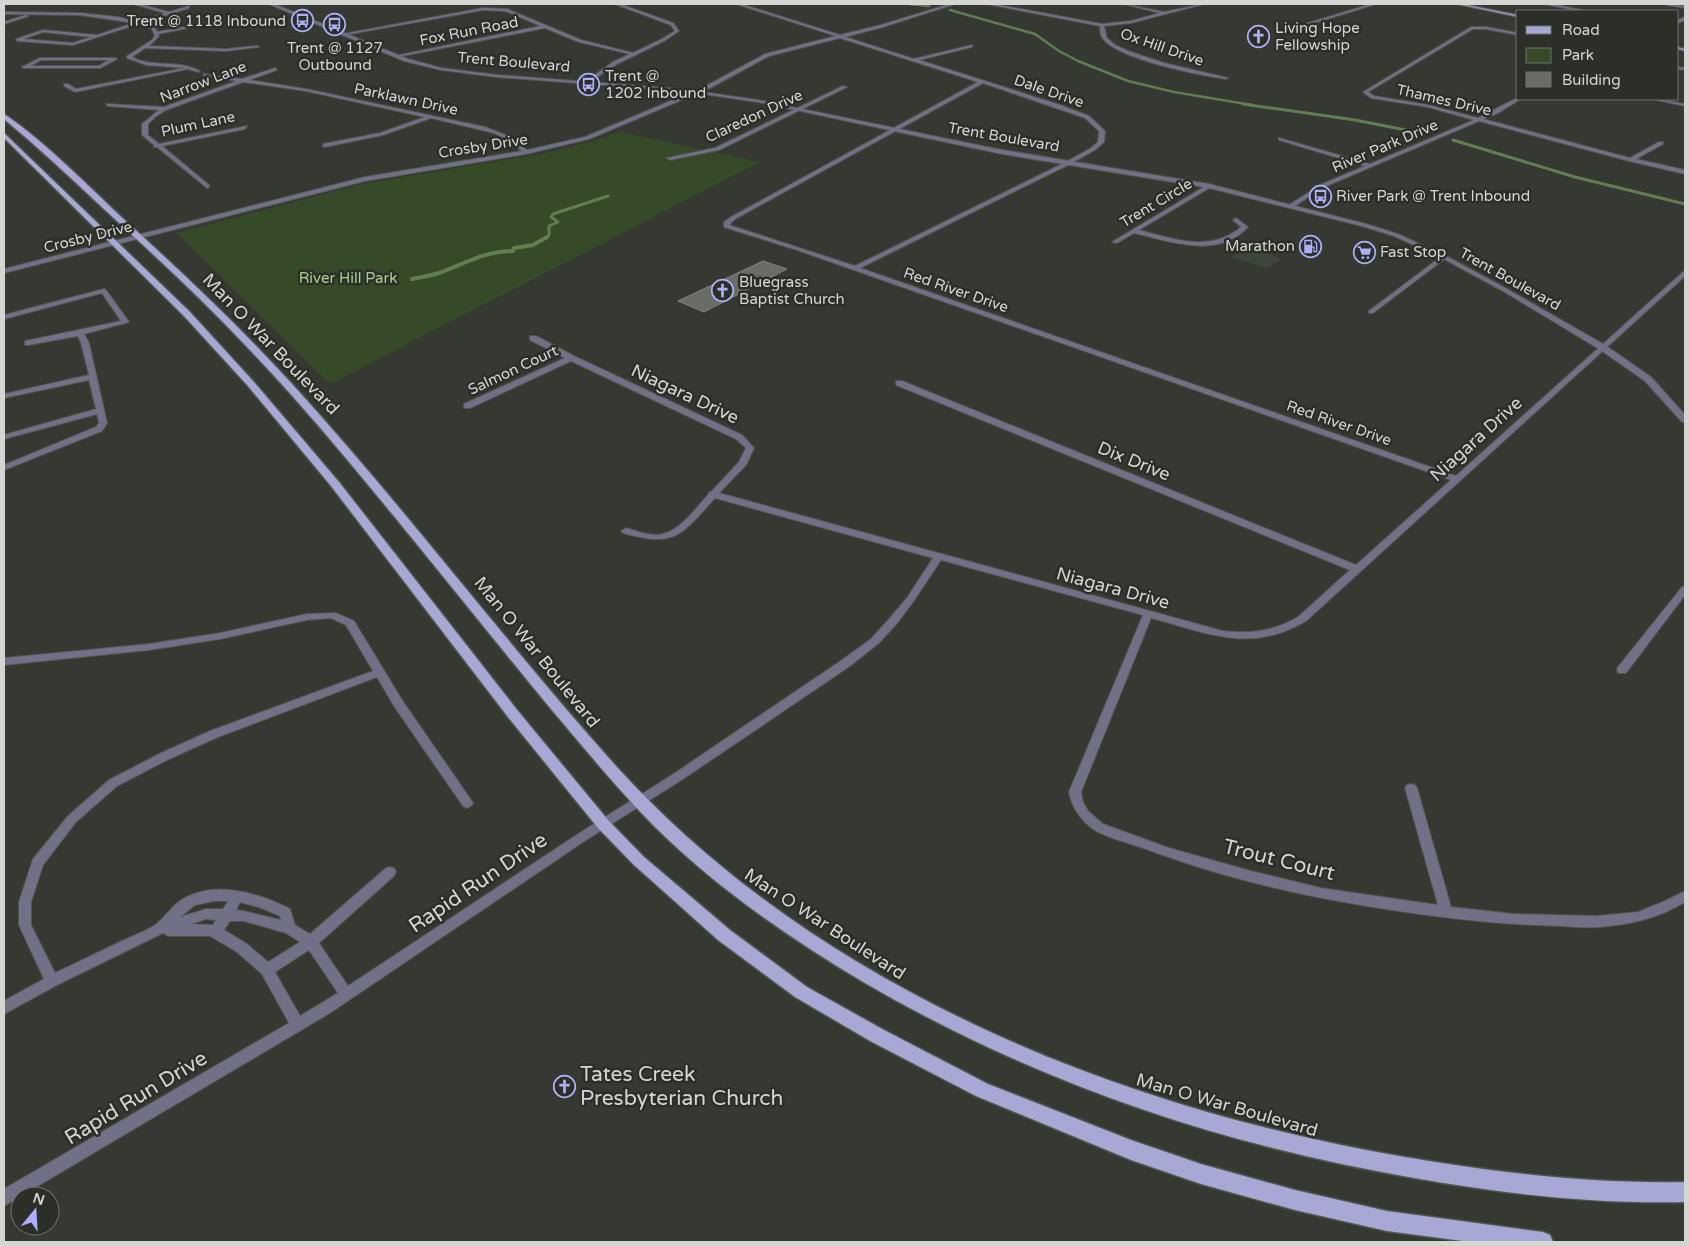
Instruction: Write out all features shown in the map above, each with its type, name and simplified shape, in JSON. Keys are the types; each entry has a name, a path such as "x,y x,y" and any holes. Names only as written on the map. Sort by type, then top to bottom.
{"main road":[{"path":"1458,4 1516,16"},
{"name":"Man O War Boulevard","path":"4,116 32,139 223,317 312,412 609,769 675,836 727,882 786,926 893,992 939,1017 1017,1054 1146,1104 1319,1152 1389,1165 1482,1179 1585,1190 1656,1193 1685,1192"},
{"path":"4,135 187,314 251,384 335,484 513,714 603,824 639,861 724,935 801,992 878,1036 982,1090 1131,1150 1201,1174 1295,1200 1387,1221 1543,1242"}],"street":[{"path":"135,4 170,13"},
{"name":"Trent Boulevard","path":"271,4 397,56 429,66 465,73 697,92 797,110 997,151 1209,186 1291,206 1396,236 1444,257 1505,290 1602,347 1648,379 1685,420"},
{"path":"588,82 615,63 675,34 676,28 672,24 617,4"},
{"name":"Dale Drive","path":"738,4 1072,110 1087,118 1102,131 1101,142 1093,149 1068,163 854,269"},
{"name":"Crosby Drive","path":"4,271 380,176 561,145 597,134 697,92 767,55 882,26 953,4"},
{"path":"989,4 1102,24 1131,22 1202,4"},
{"path":"1126,4 1164,14"},
{"path":"1297,27 1374,4"},
{"path":"1546,4 1579,10"},
{"path":"1667,4 1685,7"},
{"path":"96,36 43,31 17,40 73,44 188,7"},
{"path":"346,34 490,8 506,10 593,45 634,54"},
{"path":"4,23 35,13"},
{"path":"4,14 35,13 96,16 139,22 156,31 158,36 129,57 115,59 40,59 24,67 100,67 115,59"},
{"path":"4,14 89,18 156,31 211,23"},
{"name":"Ox Hill Drive","path":"1102,24 1105,39 1122,50 1194,73 1226,78"},
{"name":"Fox Run Road","path":"397,56 545,27"},
{"name":"Thames Drive","path":"1516,34 1486,28 1472,28 1365,92 1373,96 1414,103 1631,160 1685,172"},
{"path":"914,60 970,46"},
{"path":"145,47 226,50 257,48"},
{"path":"129,57 139,62 190,68 198,71"},
{"path":"66,85 74,92 190,68"},
{"name":"Narrow Lane","path":"207,186 156,146 145,135 144,128 148,121 164,109 274,69"},
{"name":"Parklawn Drive","path":"205,75 306,90 496,132 514,140 526,152"},
{"name":"Red River Drive","path":"982,82 733,218 726,224 728,228 784,244 1457,479"},
{"name":"Claredon Drive","path":"670,158 717,149 845,87"},
{"name":"River Park Drive","path":"1291,206 1322,186 1479,120 1517,100"},
{"path":"1663,100 1685,105"},
{"path":"108,105 164,109"},
{"path":"325,145 381,134 430,117"},
{"name":"Plum Lane","path":"156,146 245,127"},
{"path":"1281,139 1371,166"},
{"path":"1631,160 1661,142"},
{"name":"Trent Circle","path":"1115,242 1209,186"},
{"path":"1134,231 1169,240 1209,244 1223,242 1242,230 1245,227 1236,220"},
{"path":"1371,312 1444,257"},
{"name":"Niagara Drive","path":"533,338 571,358 727,431 746,442 750,448 748,454 712,494 938,558 1222,634 1246,636 1263,635 1279,631 1302,619 1685,273"},
{"path":"4,317 104,291 125,322 28,343"},
{"path":"4,468 99,429 103,424 85,343 80,333"},
{"name":"Salmon Court","path":"466,406 571,358"},
{"path":"4,396 92,376"},
{"name":"Dix Drive","path":"899,383 1356,569"},
{"path":"4,437 99,411"},
{"path":"626,531 654,538 667,537 684,526 712,494"},
{"name":"Rapid Run Drive","path":"4,1198 347,995 846,663 875,641 910,600 938,558"},
{"path":"1622,670 1685,589"},
{"name":"Trout Court","path":"1148,614 1075,792 1076,802 1084,814 1100,827 1124,837 1251,876 1320,893 1446,912 1514,919 1597,922 1639,917 1670,905 1685,896"},
{"path":"4,662 149,647 220,636 307,617 332,615 350,623 398,703 467,803"},
{"path":"52,981 25,925 26,902 36,863 72,819 113,783 163,757 214,734 380,672"},
{"path":"1411,788 1446,912"},
{"path":"267,970 311,942 390,872"},
{"path":"159,930 190,901 215,896 269,904 285,913 290,928"},
{"path":"216,932 237,898"},
{"path":"4,1008 52,981 159,930 206,914 244,916 290,928 311,942 347,995"},
{"path":"159,930 212,930 242,948 267,970 298,1025"}],"shaded area":[{"path":"1255,243 1271,248 1267,252 1281,259 1267,268 1231,257"}],"green space":[{"name":"River Hill Park","path":"620,132 760,162 330,384 177,233 362,184 546,153"}],"building":[{"name":"Bluegrass Baptist Church","path":"763,261 787,269 704,312 678,301"}],"waterway":[{"path":"909,4 929,6"},
{"path":"950,10 1035,34 1059,51 1078,61 1128,81 1174,92 1252,105"},
{"path":"1243,104 1355,120 1426,134"},
{"path":"1453,140 1575,177 1685,204"},
{"path":"547,237 549,235 549,226 558,222 551,217 553,214 608,196"},
{"path":"412,279 439,273 493,253 513,251 514,248 533,245 547,237"}],"place":[{"name":"Trent @ 1118 Inbound","path":"302,21"},
{"name":"Trent @ 1127 Outbound","path":"335,25"},
{"name":"Living Hope Fellowship","path":"1259,37"},
{"name":"Trent @ 1202 Inbound","path":"589,85"},
{"name":"River Park @ Trent Inbound","path":"1320,196"},
{"name":"Marathon","path":"1311,246"},
{"name":"Fast Stop","path":"1364,252"},
{"name":"Bluegrass Baptist Church","path":"723,291"},
{"name":"Tates Creek Presbyterian Church","path":"564,1086"}]}
